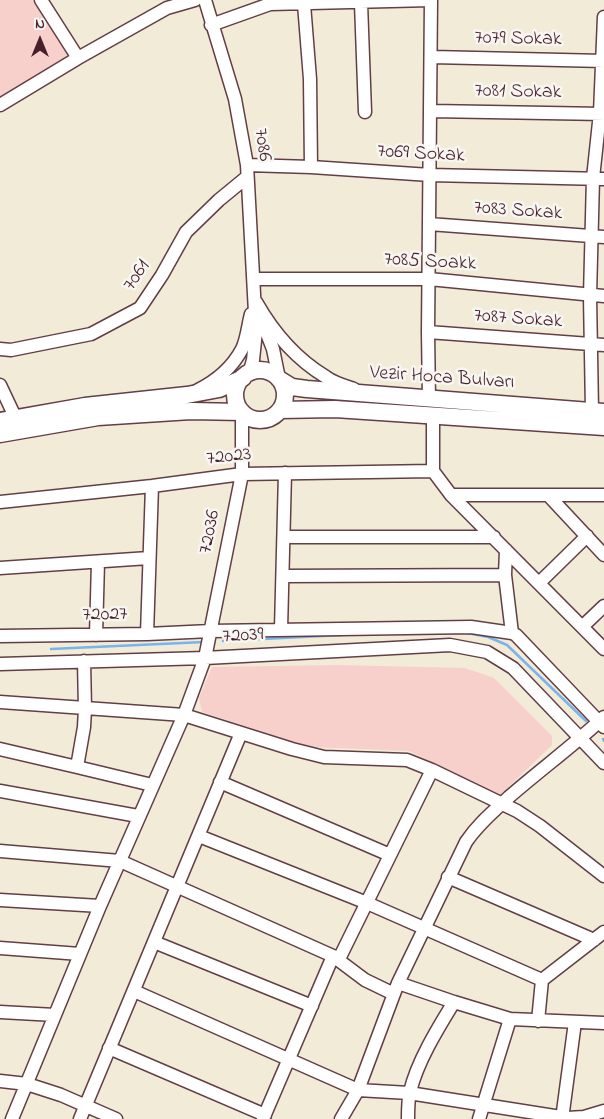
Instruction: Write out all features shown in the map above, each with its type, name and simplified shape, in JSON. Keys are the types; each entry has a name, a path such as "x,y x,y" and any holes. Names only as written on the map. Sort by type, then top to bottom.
{"main road":[{"path":"8,420 85,406 187,395 219,389 256,371 272,374 284,386 284,403 274,416 266,420 258,420 249,418 242,412 236,399 236,392 246,376"},
{"name":"Vezir Hoca Bulvarı","path":"279,379 292,387 374,395 500,421 604,427"},
{"name":"Vezir Hoca Bulvarı","path":"280,410 431,407 598,412"},
{"path":"0,434 98,417 191,411 242,412"}],"street":[{"path":"41,0 78,58"},
{"path":"0,105 167,8 194,0"},
{"name":"7086","path":"205,0 235,100 247,171 254,300"},
{"path":"211,25 269,2 304,4 431,0 432,56 428,332 433,472 451,495 604,649"},
{"path":"361,3 365,112"},
{"path":"304,4 310,79 311,167"},
{"path":"598,412 591,344 590,296 598,237 604,17"},
{"name":"7079 Sokak","path":"432,56 603,61"},
{"name":"7081 Sokak","path":"431,111 602,113"},
{"name":"7069 Sokak","path":"247,171 311,167 430,176 599,178"},
{"name":"7061","path":"0,349 11,350 91,334 140,308 162,275 186,232 247,171"},
{"name":"7083 Sokak","path":"430,224 598,237"},
{"name":"7085 Soakk","path":"254,279 429,278 604,296"},
{"path":"246,376 253,360 256,331 254,300"},
{"path":"254,300 273,348 279,379"},
{"path":"187,395 210,384 229,368 242,348 254,300"},
{"path":"254,300 279,337 299,356 327,378 374,395"},
{"name":"7087 Sokak","path":"428,332 604,345"},
{"path":"0,386 8,420"},
{"name":"72036","path":"12,1119 138,816 184,716 205,658 242,474 242,412"},
{"name":"72023","path":"0,502 152,486 242,474 433,472"},
{"path":"281,630 286,473"},
{"path":"147,634 152,486"},
{"path":"451,495 604,495"},
{"path":"548,495 604,555"},
{"path":"539,583 587,536"},
{"path":"284,537 494,538"},
{"path":"341,1119 358,1090 396,988 423,928 472,834 538,772 602,722 512,633 505,575 506,550"},
{"path":"0,568 149,558"},
{"path":"96,635 98,562"},
{"path":"283,576 505,575"},
{"path":"583,626 604,606"},
{"name":"72027","path":"0,636 471,627 512,633"},
{"name":"72039","path":"0,664 205,658 450,645 487,652 513,668 580,739"},
{"path":"76,767 85,709 84,661"},
{"path":"0,702 184,716 324,757 407,760 502,804 540,826 604,876"},
{"path":"80,1119 241,733"},
{"path":"580,739 604,763"},
{"path":"0,749 152,785"},
{"path":"109,1048 264,1117 312,1006 367,903 432,770"},
{"path":"220,782 390,855"},
{"path":"0,791 138,816"},
{"path":"199,836 367,903 542,980"},
{"path":"0,851 120,861 336,958 365,980 454,1002 510,1019 604,1023"},
{"path":"448,878 594,940"},
{"path":"0,900 100,906"},
{"path":"538,1021 542,980 604,932"},
{"path":"154,942 312,1006"},
{"path":"0,948 80,954"},
{"path":"134,991 358,1090 409,1092 565,1118 584,1117 604,1112"},
{"path":"408,1119 409,1092 427,1049 454,1002"},
{"path":"0,1012 55,1015"},
{"path":"479,1119 510,1019"},
{"path":"565,1118 575,1022"},
{"path":"0,1081 27,1084 61,1095 116,1119"}],"shaded area":[{"path":"0,0 32,0 69,56 0,99"},
{"path":"337,665 464,668 494,678 552,736 552,745 501,794 495,794 409,751 310,747 202,712 199,698 212,667"}],"waterway":[{"path":"467,633 488,637 507,645 586,721"},
{"path":"223,641 342,635"},
{"path":"51,649 204,642"}]}
